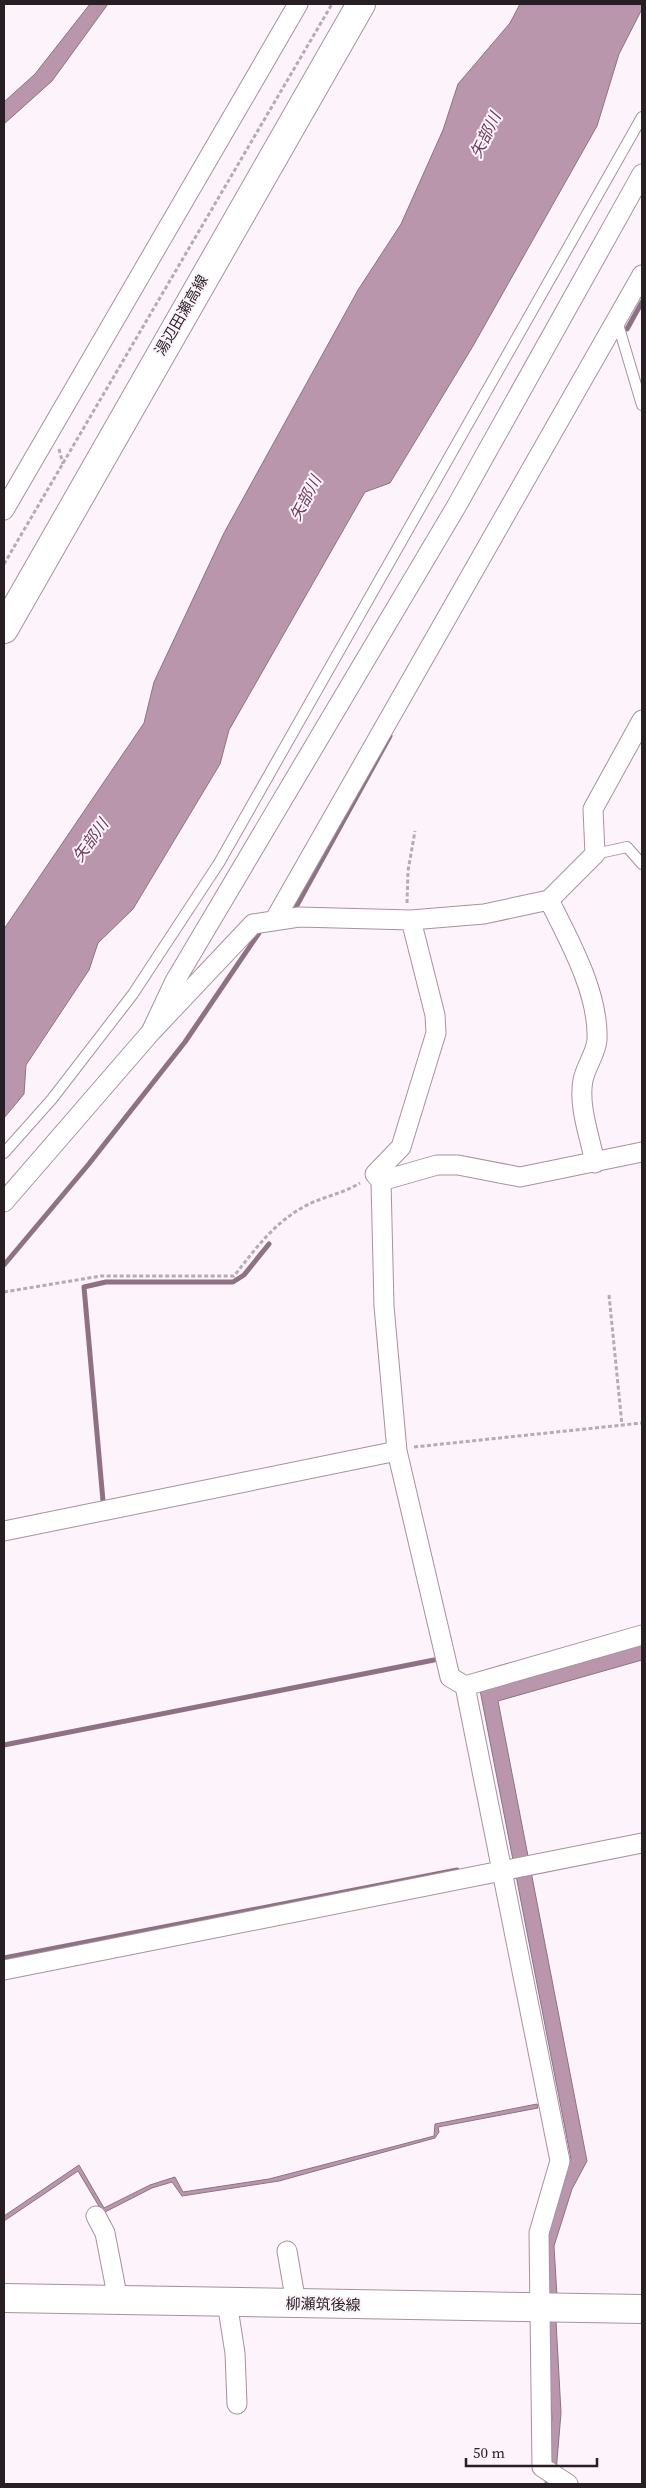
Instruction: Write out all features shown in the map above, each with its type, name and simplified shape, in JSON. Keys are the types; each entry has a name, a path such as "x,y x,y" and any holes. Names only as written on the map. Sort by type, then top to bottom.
{"main road":[{"name":"湯辺田瀬高線","path":"4,629 361,4"},
{"name":"柳瀬筑後線","path":"4,2298 642,2309"}],"street":[{"path":"4,510 298,4"},
{"path":"151,1032 175,981 456,507 642,174"},
{"path":"274,921 642,275"},
{"path":"4,1202 151,1032 253,924 299,917 409,920 484,914 548,900 595,854 593,809 642,720"},
{"path":"548,900 575,951 594,1007 597,1041 583,1080 582,1099 595,1163"},
{"path":"409,920 435,1015 436,1033 401,1147 378,1177 384,1306 396,1450 450,1677 465,1686 508,1870 560,2161 539,2233 548,2307 542,2467 557,2477"},
{"path":"378,1177 437,1165 458,1165 520,1178 642,1152"},
{"path":"4,1531 396,1450"},
{"path":"465,1686 642,1635"},
{"path":"4,1970 642,1843"},
{"path":"96,2216 105,2233 118,2300"},
{"path":"287,2251 296,2303"},
{"path":"227,2302 235,2353 237,2404"}],"lane":[{"path":"4,1153 52,1099 133,994 219,863 642,116"},
{"path":"616,320 642,405"},
{"path":"595,854 627,846 642,864"}],"path":[{"path":"4,564 332,4"},
{"path":"409,920 408,871 415,832"},
{"path":"4,1292 101,1276 234,1276 280,1221 310,1204 378,1177"},
{"path":"609,1295 622,1425"},
{"path":"396,1450 642,1423"}],"water":[{"path":"90,4 108,4 52,81 4,124 4,102 35,74"},
{"name":"矢部川","path":"520,4 642,4 642,9 619,54 597,126 473,346 390,483 365,492 229,730 220,764 133,909 98,943 89,970 26,1065 24,1094 4,1118 4,929 144,723 154,682 224,533 358,290 401,224 443,130 458,84 510,23"},
{"path":"642,1644 642,1660 498,1701 587,2161 572,2189 554,2246 561,2413 555,2484 545,2484 552,2418 545,2321 544,2250 552,2209 571,2159 480,1690"},
{"path":"537,2104 538,2108 438,2127 439,2132 435,2138 279,2181 182,2196 172,2182 152,2188 103,2213 78,2171 4,2221 4,2216 79,2165 104,2208 150,2185 175,2177 183,2192 269,2179 434,2136 435,2124"}],"waterway":[{"path":"627,329 642,302"},
{"path":"296,907 390,736"},
{"path":"4,1265 88,1165 185,1042 259,933"},
{"path":"103,1501 84,1287 106,1282 233,1282 244,1275 269,1244"},
{"path":"4,1745 434,1660"},
{"path":"4,1958 457,1870"}]}
